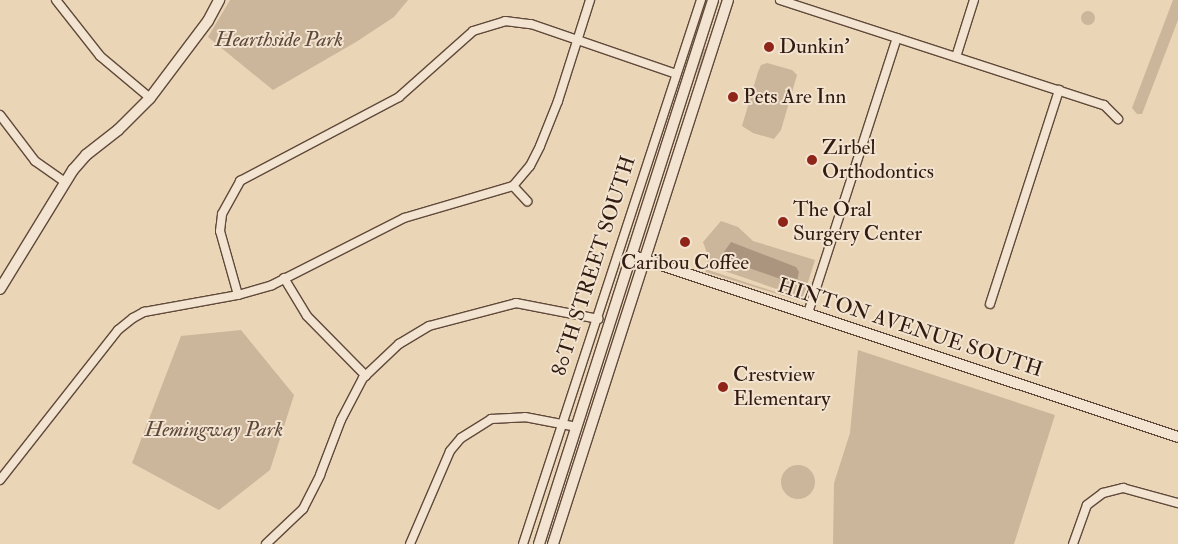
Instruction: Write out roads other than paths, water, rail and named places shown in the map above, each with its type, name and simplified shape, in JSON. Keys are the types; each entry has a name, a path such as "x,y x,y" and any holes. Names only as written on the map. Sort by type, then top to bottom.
{"main road":[{"path":"1,286 65,182 86,154 118,130 150,98 208,21 219,0"},
{"name":"80TH STREET SOUTH","path":"539,544 713,0"},
{"path":"553,544 728,0"},
{"name":"HINTON AVENUE SOUTH","path":"631,255 1178,437"}],"street":[{"path":"56,0 100,56 150,98"},
{"path":"0,480 118,330 133,318 144,312 238,295 284,278 404,218 513,186 530,166 540,146 578,40 590,0"},
{"name":"80TH STREET SOUTH","path":"523,544 701,0"},
{"path":"780,0 1106,106 1118,119"},
{"path":"956,57 974,0"},
{"path":"238,295 220,231 222,214 240,180 399,97 474,31 505,21 520,22 676,74"},
{"path":"808,314 897,38"},
{"path":"990,304 1059,90"},
{"path":"0,115 35,161 65,182"},
{"path":"513,186 527,201"},
{"path":"284,278 307,316 366,376"},
{"path":"266,544 303,509 320,475 341,420 366,376 398,344 428,326 516,303 536,304 598,319"},
{"path":"410,544 450,451 461,438 491,419 525,417 562,422 577,427"},
{"path":"1073,544 1078,523 1087,505 1113,489 1143,491 1178,503"}],"place":[{"name":"Dunkin'","path":"769,47"},
{"name":"Pets Are Inn","path":"733,97"},
{"name":"Zirbel Orthodontics","path":"812,160"},
{"name":"The Oral Surgery Center","path":"783,222"},
{"name":"Caribou Coffee","path":"685,242"},
{"name":"Crestview Elementary","path":"723,387"}],"park label":[{"name":"Hearthside Park","path":"279,40"},
{"name":"Hemingway Park","path":"214,430"}]}
